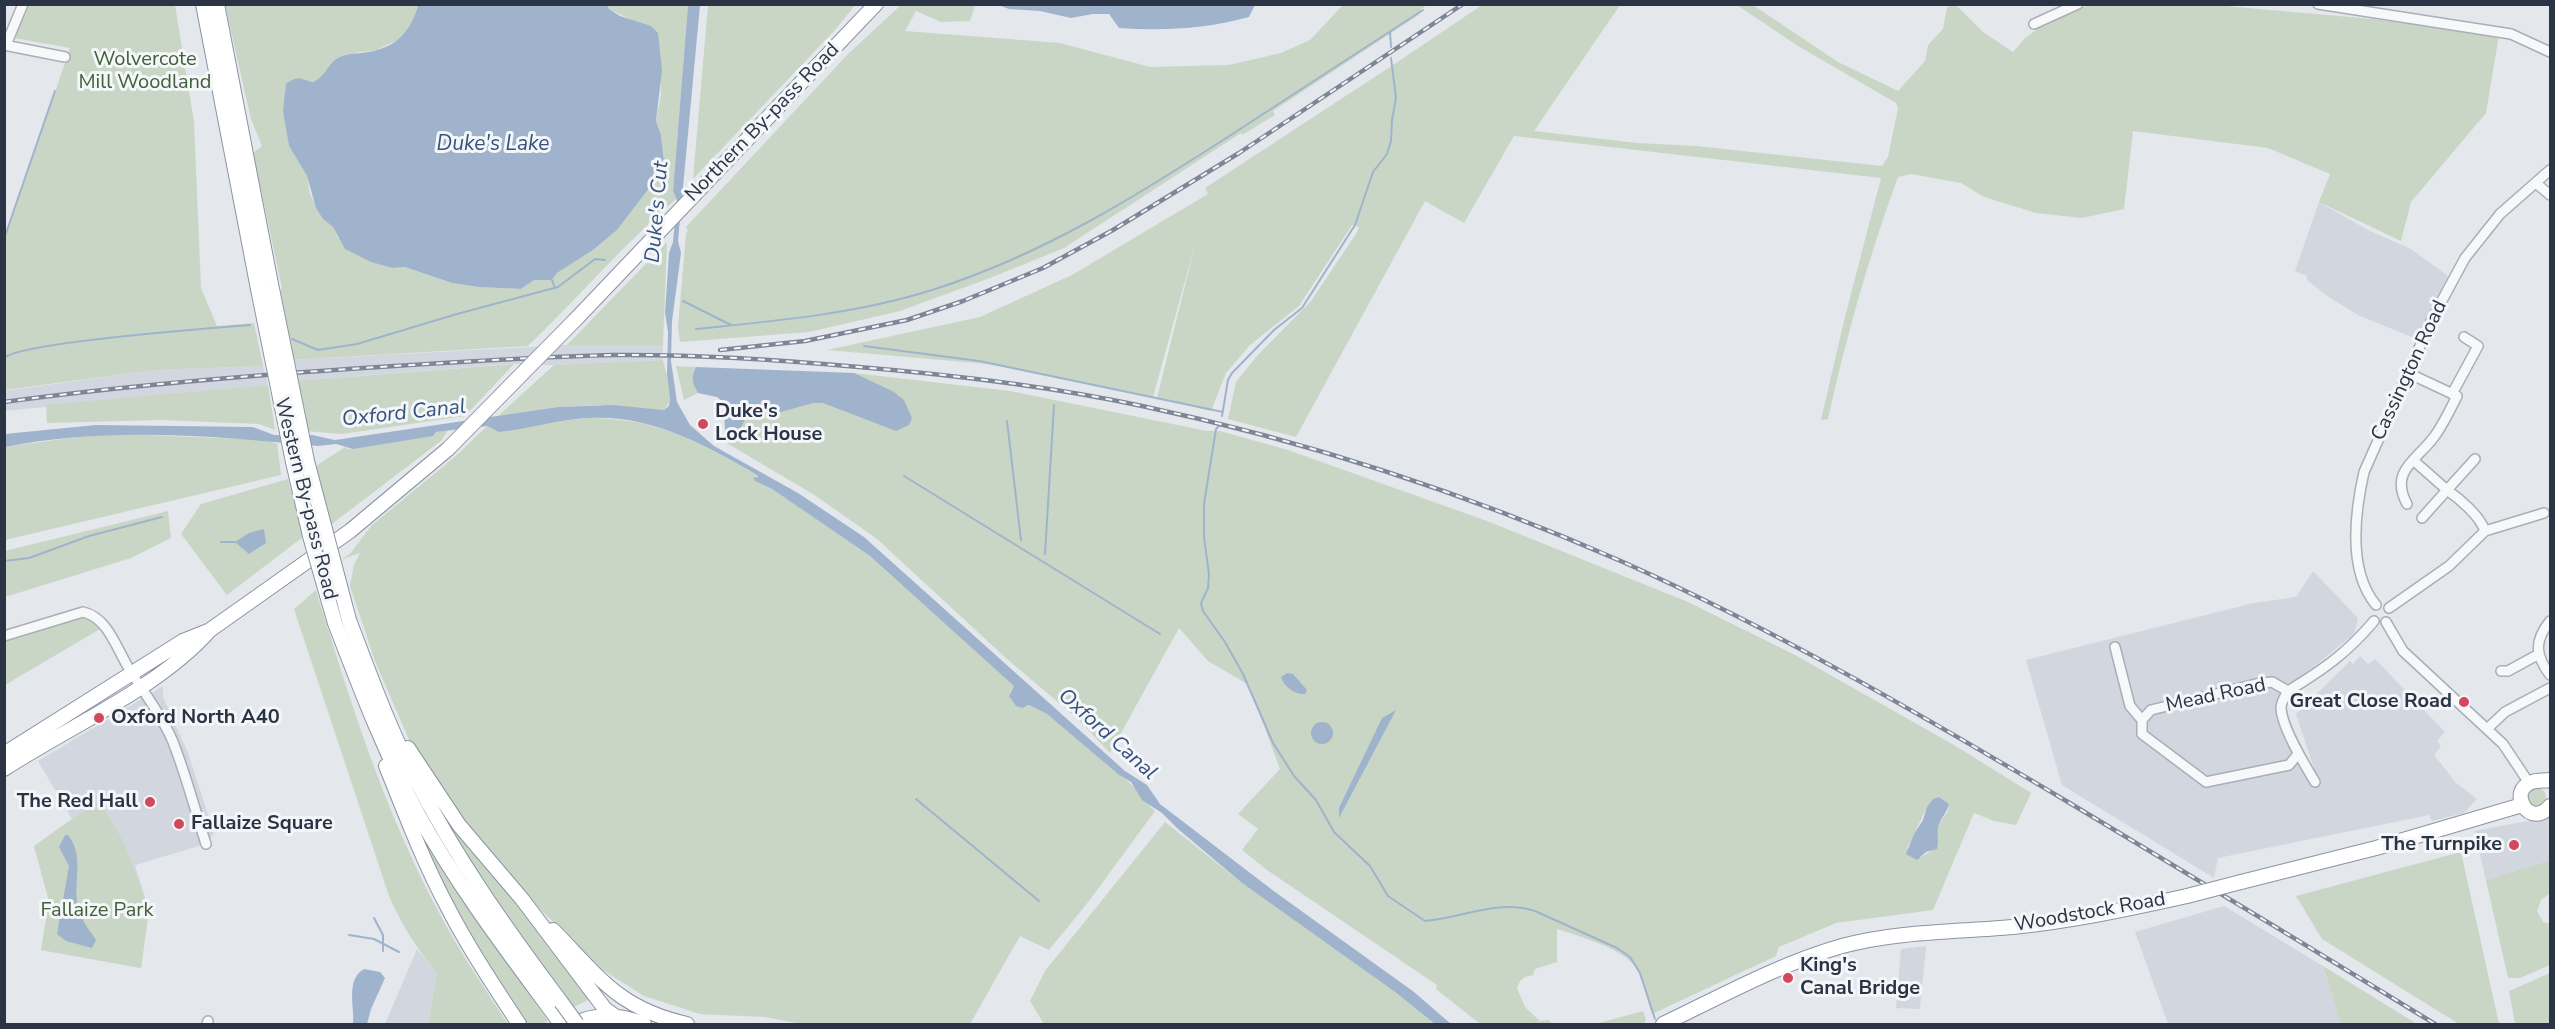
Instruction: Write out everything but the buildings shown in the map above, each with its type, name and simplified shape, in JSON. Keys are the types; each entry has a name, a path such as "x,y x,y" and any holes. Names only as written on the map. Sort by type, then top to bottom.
{"highway":[{"name":"Western By-pass Road","path":"203,4 258,289 310,536 342,621 370,714 419,815 473,904 516,952"},
{"name":"Western By-pass Road","path":"217,4 307,461 342,621 412,774 452,847 516,952"},
{"name":"Northern By-pass Road","path":"210,630 350,531 448,449 577,318 876,4"},
{"path":"4,754 183,640 210,630"},
{"path":"4,769 142,686 193,650 210,630"},
{"path":"384,710 453,816 522,899 605,1009 616,1017"},
{"path":"370,714 386,766 433,879 479,964 519,1024"},
{"path":"2543,783 2521,794 2522,805 2535,814 2543,813 2550,806"},
{"name":"Woodstock Road","path":"1663,1024 1768,973 1803,958 1843,946 1915,933 2009,927 2071,920 2187,896 2376,848 2470,820 2502,813 2522,805"},
{"path":"522,899 616,994 654,1016 687,1024"},
{"path":"516,952 554,1004 575,1024 596,1017 616,1017 645,1024"},
{"path":"554,1004 561,1024"}],"street":[{"path":"23,4 5,45 65,57"},
{"path":"2034,24 2078,4"},
{"path":"2318,4 2511,34 2550,52"},
{"name":"Cassington Road","path":"2376,605 2363,583 2356,537 2359,494 2364,472 2432,319 2472,247 2500,214 2537,184 2550,170"},
{"path":"2537,184 2550,195"},
{"path":"2452,394 2478,346 2464,337"},
{"path":"2407,504 2401,493 2401,481 2413,460 2429,444 2440,428 2457,396 2408,373"},
{"path":"2422,518 2475,459"},
{"path":"2413,460 2457,497 2483,525 2485,531"},
{"path":"2389,608 2449,566 2485,531 2544,513"},
{"path":"2384,604 2389,608 2391,616 2386,622 2374,621 2371,611 2376,605 2384,604"},
{"path":"4,636 83,612 94,614 105,627 132,674 142,686 173,742 206,843"},
{"name":"Mead Road","path":"2142,720 2151,710 2256,684 2272,682 2288,691 2320,672 2353,646 2374,621"},
{"path":"2550,621 2540,638 2539,654 2550,675"},
{"path":"2386,622 2403,651 2543,783"},
{"name":"Mead Road","path":"2115,647 2130,706 2142,720 2142,734 2205,782 2289,765 2298,754"},
{"path":"2500,671 2508,670 2539,654"},
{"path":"2487,729 2505,712 2550,688"},
{"path":"2288,691 2282,702 2282,715 2298,754 2315,782"}],"shaded area":[{"path":"2319,202 2368,230 2411,249 2448,276 2417,339 2360,316 2327,296 2307,280 2307,276 2295,271"},
{"path":"567,345 663,345 663,360 554,365 508,364 296,381 291,360"},
{"path":"263,366 268,385 5,411 4,391 154,370"},
{"path":"2313,571 2358,618 2354,634 2280,694 2278,711 2290,746 2310,784 2318,781 2296,714 2350,661 2353,664 2360,656 2368,664 2375,659 2445,732 2437,741 2441,746 2434,755 2456,783 2477,799 2464,813 2432,821 2429,815 2218,858 2214,878 2062,785 2026,660 2254,603 2296,597"},
{"path":"163,686 163,697 188,753 214,833 206,844 135,865 149,910 141,968 41,950 49,901 34,846 72,819 38,761"},
{"name":"The Turnpike","path":"2550,817 2550,860 2486,880 2474,831"},
{"path":"2224,906 2323,966 2341,1024 2168,1024 2135,932"},
{"path":"1926,946 1920,1009 1896,1008 1901,949"},
{"path":"417,949 437,973 428,1024 385,1024"}],"green space":[{"path":"902,4 975,5 970,21 941,22 916,11 905,31 1060,43 1150,67 1229,65 1281,53 1310,40 1343,5 1427,5 1421,9 1420,14 1273,111 1275,115 1242,135 1241,133 1064,248 900,311 809,332 680,342 678,327 688,231 686,227 848,54"},
{"path":"2092,4 2214,5 2373,19 2499,35 2486,113 2411,202 2401,241 2319,202 2330,174 2268,148 2133,131 2124,209 2082,218 2036,213 1984,197 1961,183 1911,174 1898,177 1859,297 1828,419 1821,420 1881,178 1514,136 1464,223 1425,201 1296,437 1228,419 1236,382 1257,356 1311,301 1356,234 1359,227 1352,225 1299,306 1250,345 1226,373 1211,411 1157,398 1196,241 1153,397 999,365 827,350 980,317 1072,275 1208,194 1205,188 1482,5 1620,5 1534,131 1882,166 1888,157 1898,108 1896,103 1798,46 1737,5 1753,5 1838,62 1898,91 1925,61 1928,45 1943,29 1947,8 1952,5 1958,7 1983,32 2013,52 2025,38 2051,19"},
{"name":"Wolvercote Mill Woodland","path":"27,5 175,5 194,122 201,288 217,326 254,323 263,366 154,370 5,390 5,238 70,48 14,38"},
{"path":"225,5 418,5 412,26 397,40 377,50 359,52 329,66 321,79 313,82 308,80 287,131 289,146 307,176 310,194 323,219 333,227 338,238 371,262 392,268 405,267 452,283 521,289 534,280 552,280 557,273 593,250 617,230 660,174 664,162 661,135 656,121 661,95 659,42 634,21 609,9 607,5 688,5 673,191 676,199 528,346 291,360 278,293 282,288 253,153 262,146 251,119"},
{"path":"708,5 855,5 835,30 693,179"},
{"path":"667,242 663,345 567,345"},
{"path":"663,360 670,393 668,405 664,410 598,405 558,407 498,416 554,365"},
{"path":"514,364 465,416 342,434 305,431 296,381"},
{"path":"676,366 696,367 693,380 698,393 684,400"},
{"path":"854,373 1010,391 1207,431 1220,431 1288,450 1487,521 1688,602 1795,655 1954,745 2031,793 2016,825 1994,821 1974,813 1933,910 1836,923 1779,947 1776,956 1652,1014 1641,979 1631,962 1606,946 1557,929 1557,962 1535,969 1533,975 1519,982 1517,988 1525,1007 1540,1021 1549,1020 1552,1024 1480,1024 1436,989 1437,985 1267,870 1242,850 1258,829 1238,814 1280,769 1249,685 1208,661 1179,628 1110,753 1078,719 1007,659 877,539 816,496 725,442 725,429 748,384","holes":["1939,797 1949,804 1948,811 1938,825 1933,850 1921,857 1907,848 1929,805"]},
{"path":"268,385 275,430 259,424 161,420 47,423 46,405"},
{"path":"588,418 636,422 657,427 696,442 757,475 755,481 772,489 870,556 1015,686 1010,692 1026,707 1029,705 1047,714 1130,783 1155,811 1089,901 1049,950 1020,936 970,1024 801,1024 765,1017 700,1014 644,996 603,970 515,885 452,804 410,742 375,661 350,586 354,565 360,553 340,560 350,554 371,526 457,455 487,426 492,429"},
{"path":"448,430 442,440 328,527 313,468 345,447 348,449"},
{"path":"124,434 266,440 277,444 281,475 5,540 4,447 84,436"},
{"path":"288,479 303,537 227,595 181,534 201,504"},
{"path":"168,511 171,538 131,558 5,597 5,551"},
{"path":"316,590 368,751 417,869 470,967 508,1024 428,1024 437,973 410,936 389,896 294,609"},
{"path":"84,615 92,617 100,629 5,685 5,639"},
{"path":"2536,787 2543,790 2546,797 2543,804 2536,807 2529,804 2526,797 2529,790"},
{"name":"Fallaize Park","path":"100,801 124,843 149,910 141,968 41,950 49,901 34,846"},
{"path":"1165,822 1242,883 1395,992 1435,1024 1044,1024 1030,1001 1045,971"},
{"path":"453,823 590,999 574,1007 571,1006 515,933 447,826"},
{"path":"425,840 548,1021 543,1024 524,1024 471,940 421,842"},
{"path":"2461,852 2499,1024 2459,1024 2322,939 2296,896"},
{"path":"2550,860 2550,893 2541,900 2537,911 2543,922 2550,924 2550,965 2520,978 2508,978 2486,880"},
{"path":"2323,966 2417,1024 2341,1024"},
{"path":"2550,973 2550,1024 2515,1024 2509,991"},
{"path":"1643,1011 1646,1020 1644,1024 1595,1024"}],"water":[{"name":"Duke's Lake","path":"418,5 607,5 620,16 651,26 658,33 662,70 656,121 661,135 664,162 660,174 617,230 593,250 557,273 552,280 534,280 521,289 479,287 452,283 405,267 392,268 371,262 345,249 333,227 323,219 316,208 307,176 289,146 283,111 286,84 296,79 313,82 340,57 372,51 399,39 413,20"},
{"path":"688,5 700,5 678,241 681,253 672,321 671,361 677,402 690,425 714,446 798,493 864,537 1125,771 1147,785 1160,804 1275,892 1414,992 1451,1024 1435,1024 1395,992 1242,883 1162,813 1142,800 1131,782 1119,775 1047,714 1029,705 1022,708 1016,706 1009,696 1014,686 870,556 772,489 755,481 753,478 758,477 757,475 677,434 635,421 590,418 499,432 487,426 436,432 433,436 353,449 336,444 318,446 162,435 83,437 5,447 5,434 96,425 253,427 274,435 312,435 335,440 558,407 612,405 664,410 669,406 670,398 667,374 668,332 665,313 669,253 673,242 677,201 673,191"},
{"path":"998,5 1255,5 1249,17 1233,21 1200,27 1152,29 1119,28 1109,14 1071,18 1040,11 1009,9"},
{"path":"696,367 854,373 894,392 904,400 912,418 909,425 896,431 823,403 813,403 781,412 758,407 746,418 736,437 731,438 725,429 724,413 728,411 727,405 717,397 698,393 693,380"},
{"path":"264,529 266,543 249,554 235,542 249,533"},
{"path":"1287,673 1293,674 1307,690 1305,694 1294,691 1284,684 1281,677"},
{"path":"1396,710 1339,818 1339,808 1382,718"},
{"path":"1322,722 1330,725 1333,733 1330,741 1322,744 1314,741 1311,733 1314,725"},
{"path":"1939,797 1949,804 1939,825 1937,849 1926,852 1917,860 1906,854 1927,807 1933,799"},
{"path":"65,835 68,835 76,853 77,901 82,918 96,940 92,948 66,941 57,934 69,866 59,847"},
{"path":"364,969 380,972 385,978 367,1024 353,1024 353,987 358,974"}],"waterway":[{"path":"696,329 815,316 874,305 932,290 1013,259 1090,221 1164,178 1423,10"},
{"path":"1390,32 1391,47"},
{"path":"1222,416 1228,380 1232,373 1274,330 1302,308 1355,225 1373,172 1387,154 1391,141 1396,98 1391,58"},
{"path":"4,239 55,91"},
{"path":"292,339 318,350 357,344 558,287 595,259 605,260"},
{"path":"552,280 555,288"},
{"path":"683,301 731,325"},
{"path":"4,358 18,352 80,341 250,325"},
{"path":"864,346 979,361 1223,412"},
{"path":"1045,554 1054,405"},
{"path":"1007,421 1021,540"},
{"path":"1219,426 1216,429 1204,504 1204,537 1209,574 1208,588 1201,603 1203,611 1225,642 1243,674 1273,743 1294,776 1316,800 1334,832 1370,866 1388,896 1425,921 1494,908 1521,908 1535,911 1617,948 1630,957 1640,973 1655,1019"},
{"path":"904,476 1160,634"},
{"path":"4,561 29,558 89,536 162,517"},
{"path":"221,542 235,542"},
{"path":"916,799 1039,901"},
{"path":"374,918 383,935 383,951"},
{"path":"349,935 374,939 399,952"}],"railway":[{"path":"720,350 805,341 907,320 963,301 1043,268 1113,230 1239,153 1463,4"},
{"path":"4,402 145,386 332,370 554,357 674,355 828,364 1001,382 1142,406 1204,420 1326,453 1446,492 1565,537 1681,589 1794,646 1959,738 2435,1024"}],"place":[{"name":"Duke's Lock House","path":"703,424"},
{"name":"Great Close Road","path":"2464,702"},
{"name":"Oxford North A40","path":"99,718"},
{"name":"The Red Hall","path":"150,802"},
{"name":"Fallaize Square","path":"179,824"},
{"name":"The Turnpike","path":"2514,845"},
{"name":"King's Canal Bridge","path":"1788,978"}],"water label":[{"name":"Duke's Cut","path":"658,212"},
{"name":"Oxford Canal","path":"404,414"},
{"name":"Oxford Canal","path":"1107,735"}]}
